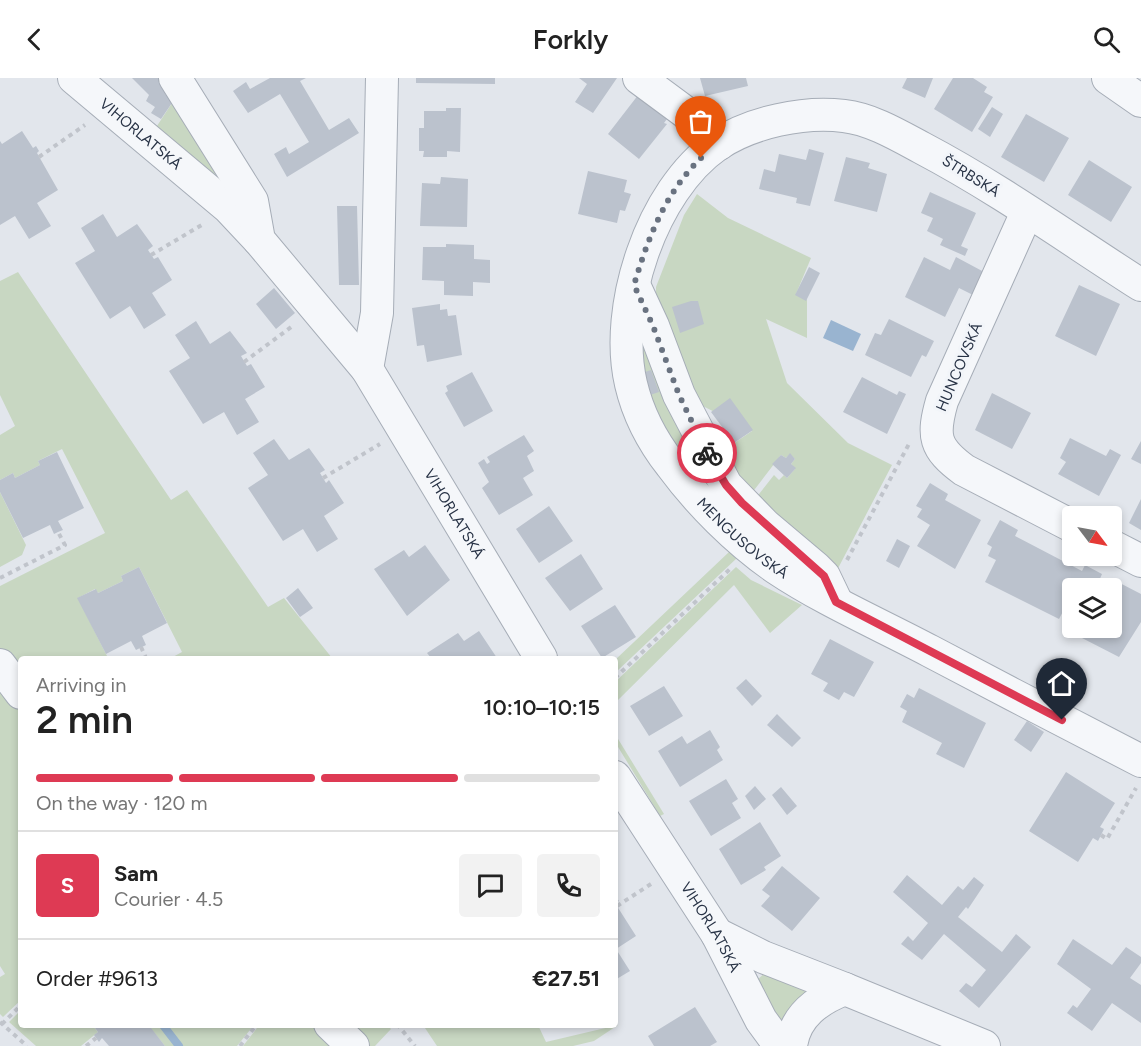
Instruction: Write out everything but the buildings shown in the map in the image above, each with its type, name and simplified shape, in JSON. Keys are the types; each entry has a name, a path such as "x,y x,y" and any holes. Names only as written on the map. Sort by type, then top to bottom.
{"street":[{"name":"VIHORLATSKÁ","path":"74,78 112,107 229,208 259,240 367,369 540,656"},
{"name":"VIHORLATSKÁ","path":"175,78 252,201 259,240"},
{"path":"367,369 378,313 382,78"},
{"path":"639,78 708,129 719,144"},
{"path":"1108,78 1141,101"},
{"name":"ŠTRBSKÁ","path":"783,119 819,114 849,117 895,133 954,165 1141,285"},
{"name":"MENGUSOVSKÁ","path":"783,119 719,144 683,176 646,243 634,285 627,334 627,361 637,406 658,446 692,490 752,549 790,576 1141,761"},
{"name":"HUNCOVSKÁ","path":"1028,212 942,401 935,425 938,444 948,459 964,470 1062,521"},
{"path":"634,285 653,326 679,395 726,485 765,525 824,576 836,602"},
{"path":"1122,551 1141,561"},
{"path":"0,665 18,689"},
{"name":"VIHORLATSKÁ","path":"618,782 717,934 761,1020 780,1046"},
{"path":"717,934 763,957 984,1046"},
{"path":"791,1046 795,1032 805,1014 818,1001 845,989"},
{"path":"334,1028 353,1046"}],"path":[{"path":"39,157 112,107"},
{"path":"152,255 229,208"},
{"path":"244,362 316,308"},
{"path":"323,478 404,430"},
{"path":"843,567 908,444"},
{"path":"0,578 65,545 58,532"},
{"path":"618,675 737,563"},
{"path":"141,647 145,656"},
{"path":"1101,835 1107,839 1141,780"},
{"path":"618,905 675,869"},
{"path":"18,1008 1,1023 27,1046"},
{"path":"240,1046 254,1028"},
{"path":"399,1028 415,1046"},
{"path":"86,1046 96,1038"}],"green space":[{"path":"161,78 168,88 159,82"},
{"path":"169,89 242,199 155,129 174,100 165,94"},
{"path":"697,194 728,218 811,258 796,294 806,300 807,298 807,338 766,319 787,383 848,443 892,465 834,576 752,503 774,475 779,480 784,475 787,478 795,469 791,464 795,459 790,454 786,458 781,455 748,498 737,479 727,448 752,431 689,399 656,296 656,287 684,215"},
{"path":"18,272 171,500 187,490 268,607 284,598 330,656 175,656 182,652 139,567 121,576 123,581 98,593 95,589 78,598 107,656 18,656 18,675 0,652 0,586 105,533 62,449 38,461 40,465 15,478 13,473 0,480 0,435 15,426 0,395 0,281"},
{"path":"644,327 777,555 678,456 638,372"},
{"path":"0,492 26,545 22,555 0,567"},
{"path":"729,552 737,558 618,670 618,657"},
{"path":"736,567 751,580 802,605 770,633 734,585 618,700 618,679"},
{"path":"0,681 18,705 18,1003 3,1017 0,1014 0,977 5,974 0,966"},
{"path":"618,739 664,814 660,816 618,747"},
{"path":"766,972 811,989 781,1026 757,980"},
{"path":"18,1013 18,1028 95,1028 98,1032 81,1046 36,1046 9,1022"},
{"path":"150,1028 252,1028 237,1046 165,1046"},
{"path":"257,1028 317,1028 337,1046 243,1046"},
{"path":"343,1028 391,1029 375,1046 363,1046"},
{"path":"425,1028 539,1028 546,1042 614,1028 594,1041 573,1046 437,1046"}],"water":[{"path":"831,320 861,334 853,351 823,338"}],"waterway":[{"path":"165,1028 179,1046"}],"way so far":[{"path":"701,158 683,176 669,198 646,243 634,285 653,326 679,395 707,453"}],"route":[{"path":"707,453 726,485 742,503 824,576 836,602 1062,720"}]}
